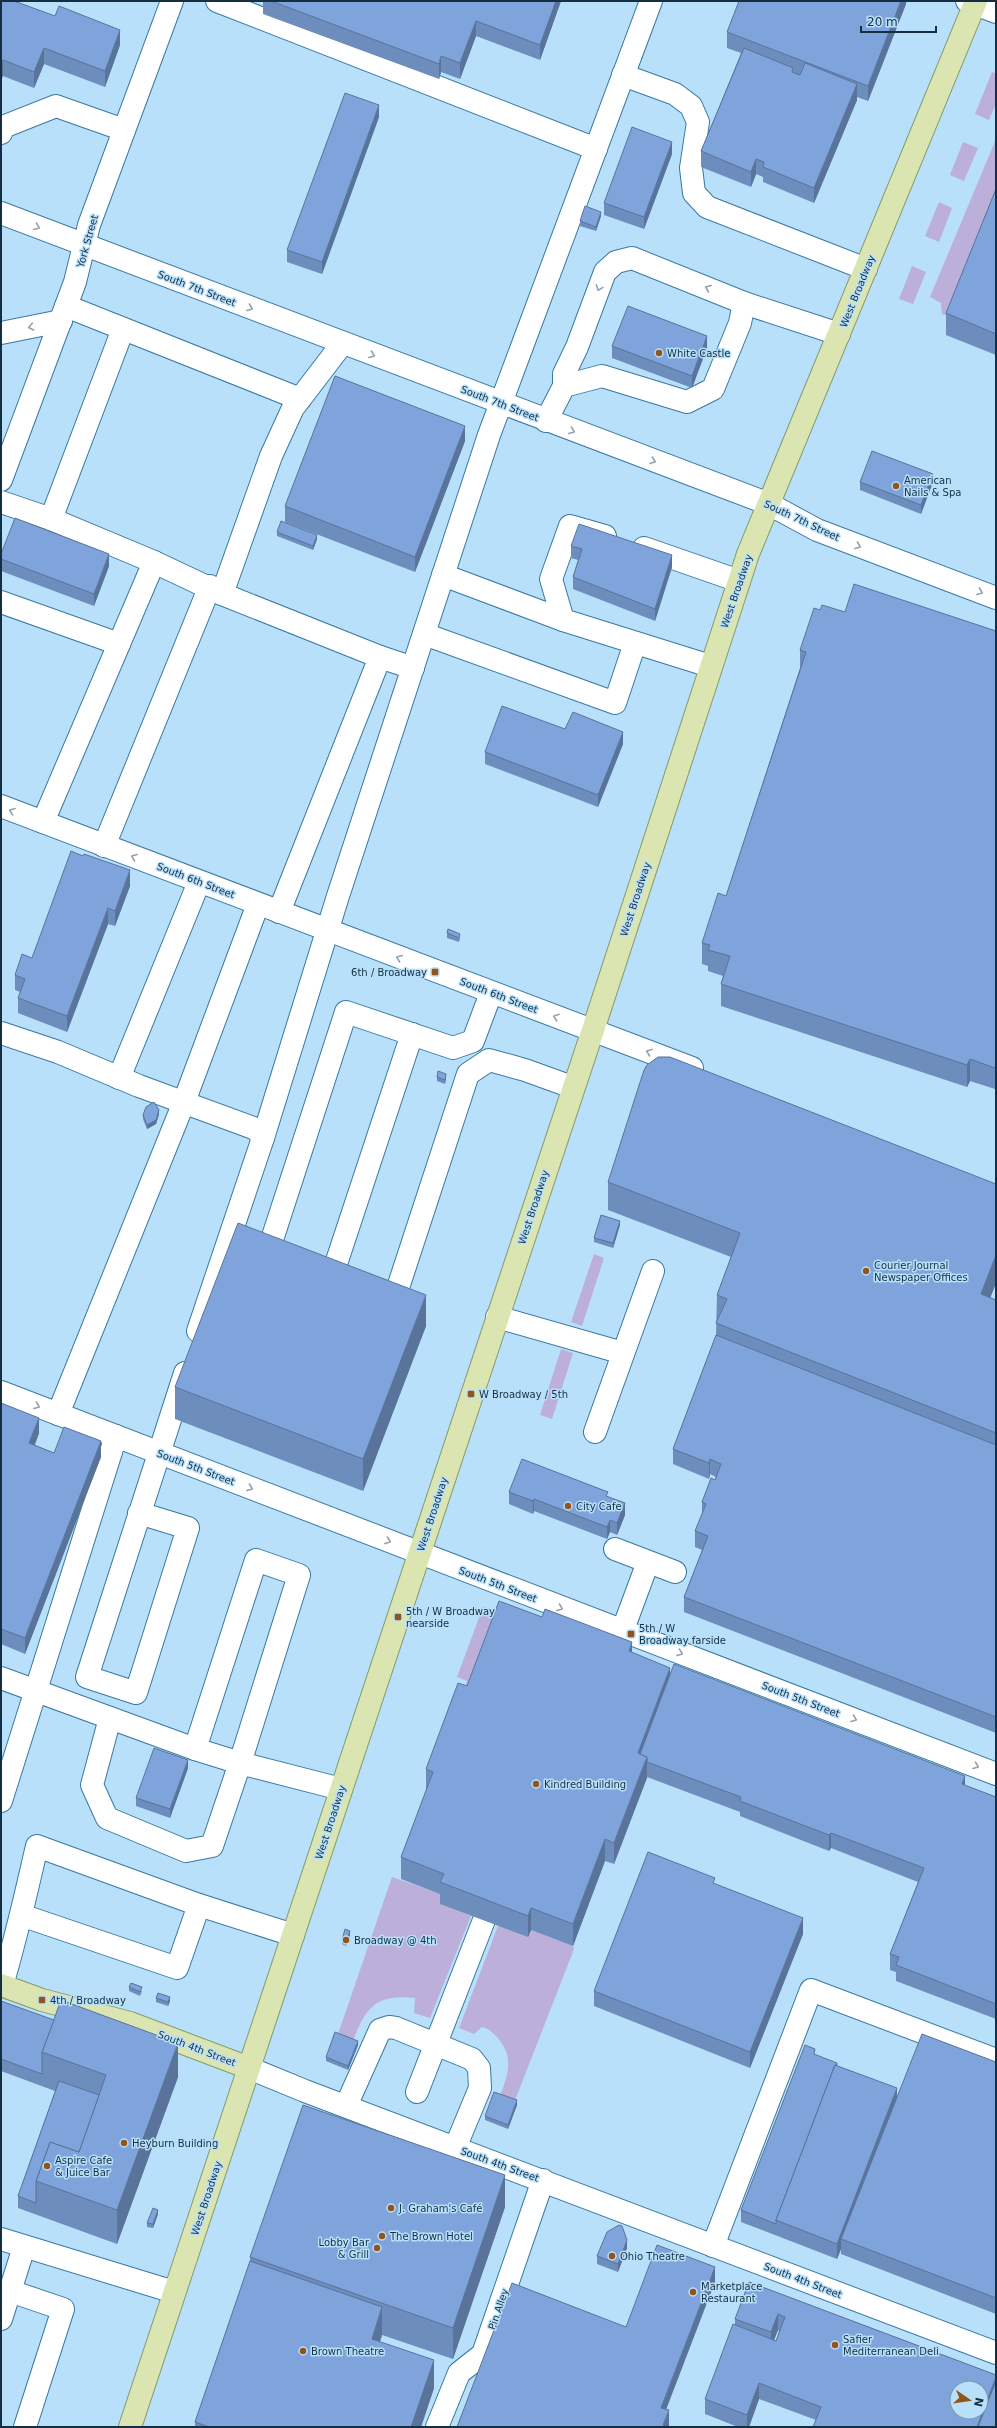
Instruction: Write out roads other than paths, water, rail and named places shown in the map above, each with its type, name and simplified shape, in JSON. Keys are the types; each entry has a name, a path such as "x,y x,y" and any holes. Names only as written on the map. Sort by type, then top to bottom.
{"main road":[{"name":"West Broadway","path":"130,2427 572,1087 593,1030 710,666 739,581 769,504 866,269 972,2"},
{"name":"South 4th Street","path":"1,1985 42,2000 130,2023 249,2068"}],"street":[{"name":"York Street","path":"1,480 63,313 85,246 90,225 172,1"},
{"path":"217,1 596,149"},
{"path":"139,1513 188,1528 136,1693 87,1676 158,1453 191,1352 263,1138 443,575 501,404 651,1"},
{"path":"972,2 996,12"},
{"path":"623,75 675,94 691,106 698,122 691,168 694,193 707,207 866,269"},
{"path":"1,133 3,127 56,106 124,130"},
{"name":"South 7th Street","path":"1,213 342,344 769,504 817,530 996,598"},
{"path":"546,421 564,386 564,374 577,347 605,272 616,262 632,258 744,303 839,334"},
{"path":"564,386 602,376 687,402 713,389 740,324 744,303"},
{"path":"1,332 63,313 123,329 300,399"},
{"path":"51,519 123,329"},
{"path":"104,846 216,590 271,456 293,408 342,344"},
{"path":"577,347 602,376"},
{"path":"1,502 51,519 154,562 216,590 380,657 413,668"},
{"path":"562,620 551,579 570,526 739,581"},
{"path":"43,822 154,562"},
{"path":"443,575 562,620 710,666"},
{"path":"1,602 119,644"},
{"path":"424,634 615,703 635,643"},
{"path":"279,912 380,657"},
{"name":"South 6th Street","path":"1,806 710,1075"},
{"path":"119,1078 199,882"},
{"path":"58,1414 184,1102 258,904"},
{"path":"491,993 463,1044 468,1074 393,1303 267,1255 346,1012 412,1034 463,1044 490,1060 525,1070 572,1087"},
{"path":"1,1033 58,1052 119,1078 256,1129 263,1138"},
{"path":"331,1279 412,1034"},
{"path":"468,1074 490,1060"},
{"path":"595,1432 653,1271"},
{"path":"497,1317 623,1353"},
{"name":"South 5th Street","path":"1,1392 622,1632 996,1774"},
{"path":"1,1801 116,1436"},
{"path":"615,1549 675,1572"},
{"path":"110,1718 92,1785 107,1818 186,1851 212,1846 240,1763 299,1575 256,1560 195,1748"},
{"path":"622,1632 648,1562"},
{"path":"1,1678 240,1763 341,1789"},
{"path":"1,1985 21,1915 37,1846 199,1906 293,1935"},
{"path":"21,1915 177,1968 199,1906"},
{"path":"417,2092 484,1920"},
{"path":"713,2246 811,1990 996,2060"},
{"path":"346,2106 380,2030 389,2027 396,2028 472,2059 479,2068 480,2088 455,2148"},
{"name":"South 4th Street","path":"249,2068 455,2148 543,2180 996,2353"},
{"name":"Pin Alley","path":"437,2427 459,2373 482,2354 543,2180"},
{"path":"1,2239 174,2292"},
{"path":"1,2318 24,2247"},
{"path":"10,2291 63,2309 25,2427"}],"place":[{"name":"White Castle","path":"659,353"},
{"name":"American Nails & Spa","path":"896,486"},
{"name":"6th / Broadway","path":"435,972"},
{"name":"Courier Journal Newspaper Offices","path":"866,1271"},
{"name":"W Broadway / 5th","path":"471,1394"},
{"name":"City Cafe","path":"568,1506"},
{"name":"5th / W Broadway nearside","path":"398,1617"},
{"name":"5th / W Broadway farside","path":"631,1634"},
{"name":"Kindred Building","path":"536,1784"},
{"name":"Broadway @ 4th","path":"346,1940"},
{"name":"4th / Broadway","path":"42,2000"},
{"name":"Heyburn Building","path":"124,2143"},
{"name":"Aspire Cafe & Juice Bar","path":"47,2166"},
{"name":"J. Graham's Café","path":"391,2208"},
{"name":"The Brown Hotel","path":"382,2236"},
{"name":"Lobby Bar & Grill","path":"377,2248"},
{"name":"Ohio Theatre","path":"612,2256"},
{"name":"Marketplace Restaurant","path":"693,2292"},
{"name":"Safier Mediterranean Deli","path":"835,2345"},
{"name":"Brown Theatre","path":"303,2351"}]}
